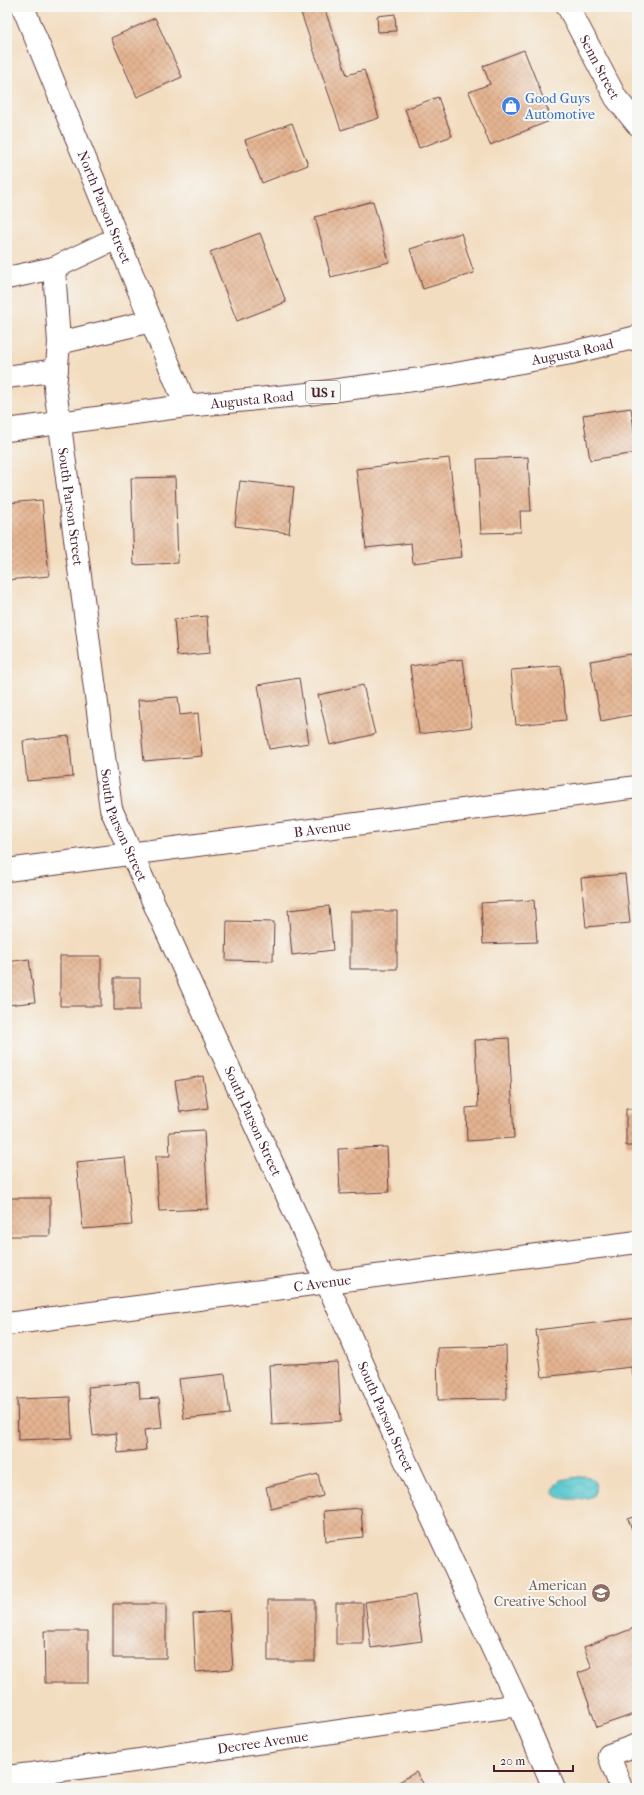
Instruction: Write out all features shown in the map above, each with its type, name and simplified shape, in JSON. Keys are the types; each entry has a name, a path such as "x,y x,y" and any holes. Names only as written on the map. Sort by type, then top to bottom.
{"street":[{"name":"North Parson Street","path":"23,7 186,406"},
{"name":"Senn Street","path":"568,7 616,98 637,124"},
{"path":"7,278 54,268 117,238"},
{"name":"South Parson Street","path":"54,268 59,343 55,388 111,809 326,1281 406,1462 519,1705 554,1788"},
{"path":"59,343 151,321"},
{"name":"Augusta Road","path":"7,430 186,406 301,395 450,375 571,353 637,337"},
{"path":"7,377 56,370"},
{"name":"B Avenue","path":"7,870 637,788"},
{"name":"C Avenue","path":"7,1324 326,1281 637,1242"},
{"name":"Decree Avenue","path":"7,1777 126,1762 519,1705"},
{"path":"621,1788 609,1755 637,1745"}],"water":[{"path":"584,1476 591,1478 595,1483 595,1493 593,1496 580,1499 571,1499 557,1496 554,1493 554,1487 560,1480"}],"building":[{"path":"299,7 324,7 347,75 364,70 379,118 341,130"},
{"path":"395,14 396,31 378,32 377,16"},
{"path":"155,18 182,77 137,97 111,38"},
{"name":"Good Guys Automotive","path":"524,50 552,120 490,145 469,92 490,84 483,66"},
{"path":"438,97 452,136 419,148 405,109"},
{"path":"292,123 308,165 262,183 245,140"},
{"path":"373,201 389,262 331,277 315,217"},
{"path":"260,233 286,302 237,321 210,252"},
{"path":"461,233 474,273 423,289 410,249"},
{"path":"631,408 637,453 590,460 583,415"},
{"path":"528,457 531,511 520,511 521,532 481,533 477,459"},
{"path":"449,458 462,557 413,563 411,543 366,548 356,469"},
{"path":"175,477 178,563 134,565 131,478"},
{"path":"240,481 294,487 289,533 235,526"},
{"path":"42,500 49,576 7,580 7,503"},
{"path":"207,616 210,653 177,656 174,619"},
{"path":"631,654 637,686 637,714 601,721 590,661"},
{"path":"463,659 472,727 419,734 410,666"},
{"path":"561,666 566,720 516,725 511,670"},
{"path":"299,678 309,743 269,749 258,685"},
{"path":"363,685 375,734 330,745 318,695"},
{"path":"178,697 180,715 198,713 202,756 144,761 138,700"},
{"path":"69,736 73,777 27,781 23,741"},
{"path":"625,874 630,923 586,927 581,878"},
{"path":"534,900 537,942 483,944 481,903"},
{"path":"329,906 333,950 292,955 288,910"},
{"path":"350,911 397,911 397,969 350,969"},
{"path":"227,921 274,922 273,961 226,960"},
{"path":"60,956 101,956 101,1006 60,1006"},
{"path":"29,959 35,1002 7,1005 7,962"},
{"path":"114,978 140,978 140,1010 114,1010"},
{"path":"509,1038 514,1138 467,1141 466,1108 478,1107 475,1040"},
{"path":"203,1076 208,1108 180,1112 175,1081"},
{"path":"626,1109 637,1109 637,1146 626,1146"},
{"path":"204,1130 208,1209 159,1211 156,1156 170,1156 169,1132"},
{"path":"387,1147 389,1192 340,1194 338,1149"},
{"path":"125,1157 132,1225 83,1229 76,1162"},
{"path":"7,1198 50,1198 50,1236 7,1236"},
{"path":"637,1318 637,1403 632,1367 542,1377 536,1330"},
{"path":"506,1346 507,1399 438,1400 437,1348"},
{"path":"338,1362 341,1421 272,1425 269,1365"},
{"path":"225,1374 230,1414 184,1419 179,1379"},
{"path":"139,1382 140,1399 159,1398 162,1428 144,1430 146,1450 118,1453 116,1433 93,1436 88,1387"},
{"path":"70,1397 72,1438 18,1440 17,1399"},
{"path":"318,1474 323,1496 271,1509 266,1487"},
{"path":"361,1508 363,1537 326,1541 324,1511"},
{"path":"637,1516 637,1542 628,1519"},
{"path":"415,1595 422,1641 371,1648 365,1602"},
{"path":"268,1600 315,1600 315,1661 268,1661"},
{"path":"336,1603 363,1603 363,1644 336,1644"},
{"path":"113,1604 166,1604 166,1658 113,1658"},
{"path":"229,1611 233,1669 196,1672 193,1614"},
{"path":"637,1627 637,1713 597,1727 578,1673 592,1668 584,1647"},
{"path":"44,1631 88,1631 88,1683 45,1683"},
{"path":"416,1772 426,1788 389,1788"}],"place":[{"name":"Good Guys Automotive","path":"511,106"},
{"name":"American Creative School","path":"601,1593"}]}
